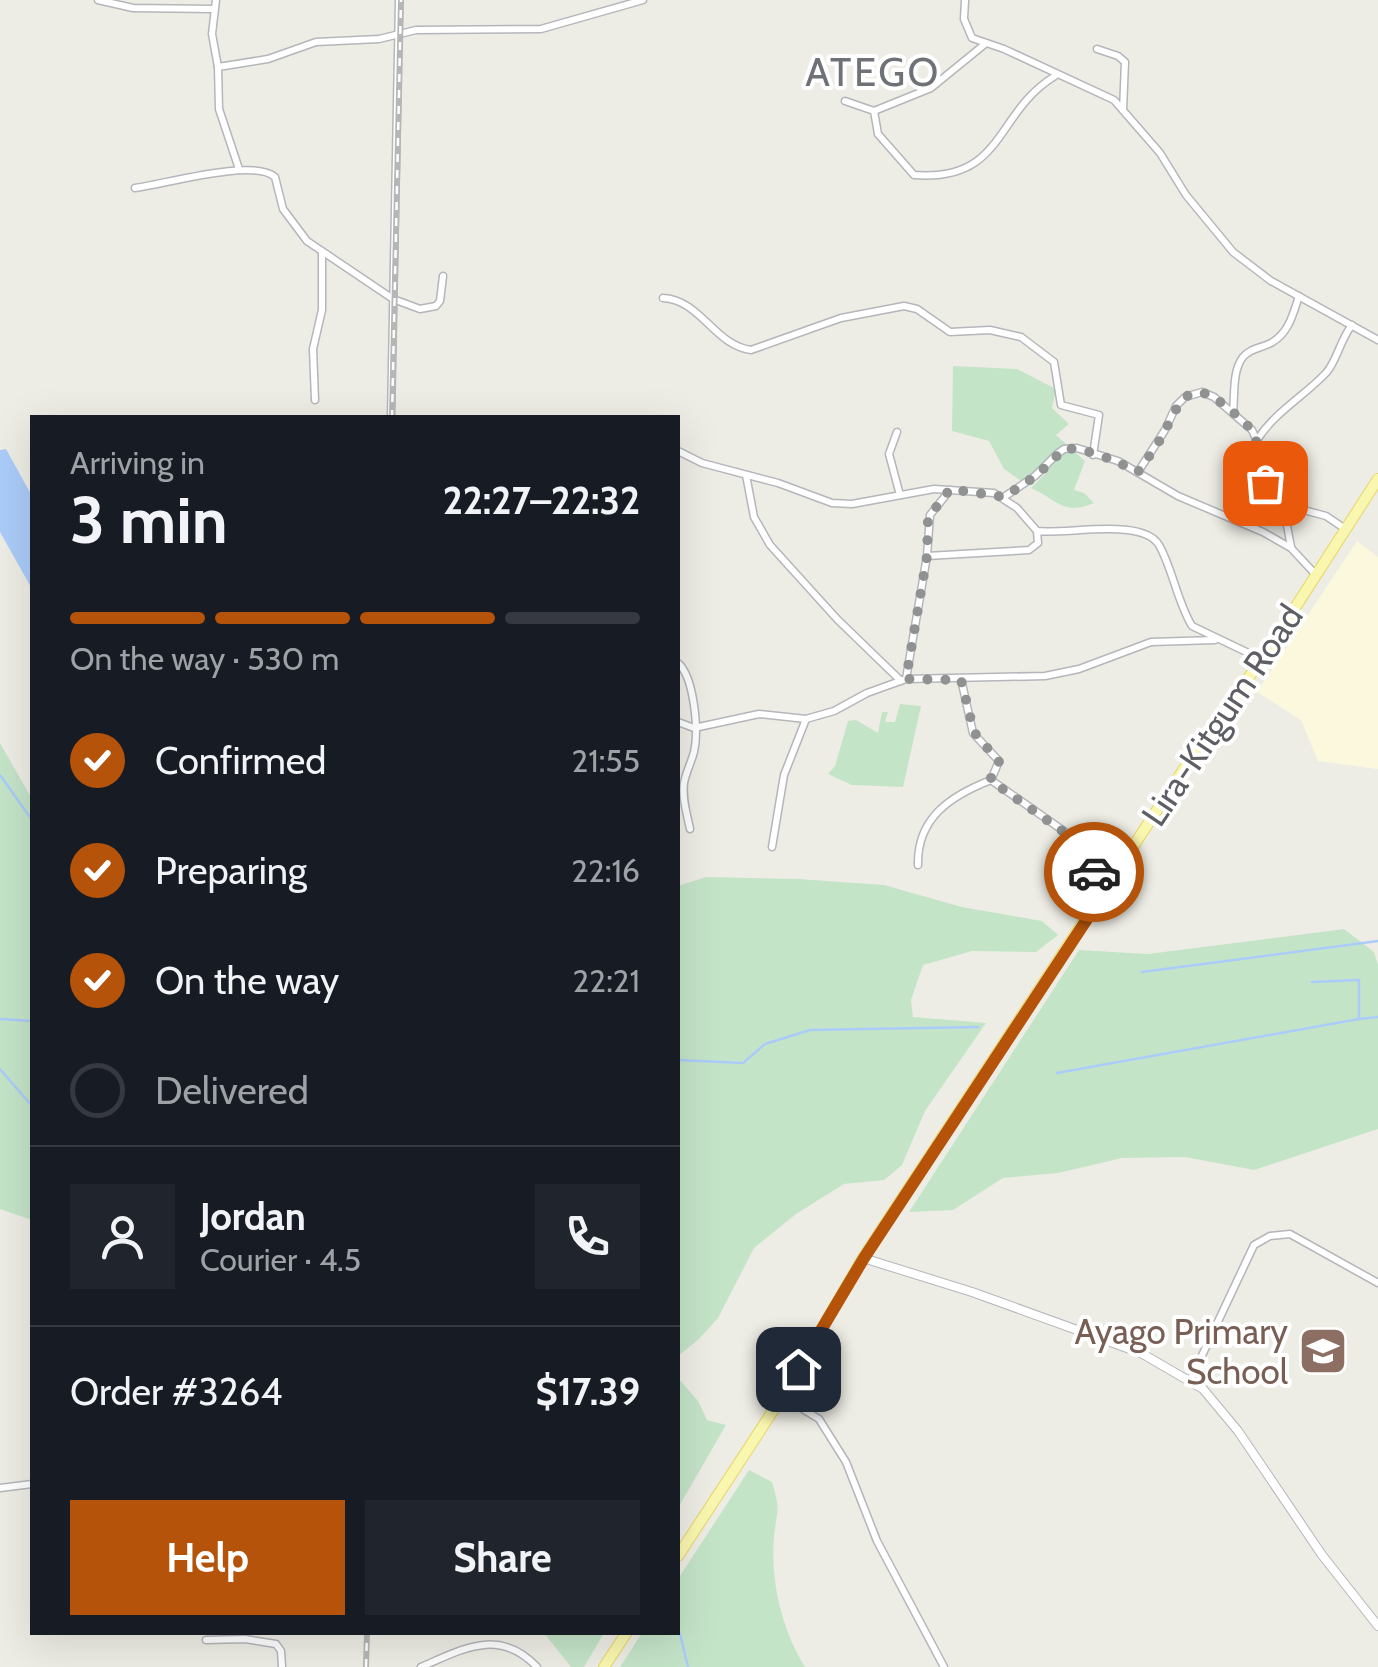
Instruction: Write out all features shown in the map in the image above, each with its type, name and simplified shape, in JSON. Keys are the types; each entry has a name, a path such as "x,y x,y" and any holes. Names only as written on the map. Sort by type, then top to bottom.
{"main road":[{"name":"Lira-Kitgum Road","path":"680,1553 782,1397 864,1258 1378,479"},
{"path":"604,1667 625,1635"}],"street":[{"path":"98,0 133,8 213,9"},
{"path":"216,0 212,46 218,67 220,108 239,169"},
{"path":"391,415 398,0"},
{"path":"218,67 268,60 316,42 431,29 541,29 643,0"},
{"path":"965,0 966,28 972,38 1114,100 1160,153 1186,195 1232,252 1271,281 1378,340"},
{"path":"845,100 874,111 932,88 985,44"},
{"path":"1097,49 1126,62 1123,111"},
{"path":"874,111 878,134 909,172 951,176 997,146 1024,100 1056,76"},
{"path":"135,188 239,169 271,172 290,222 322,252 393,299 420,309 436,306 442,276"},
{"path":"316,400 313,349 322,310 322,252"},
{"path":"1233,413 1240,361 1246,352 1272,343 1282,334 1289,326 1299,296"},
{"path":"663,298 690,306 714,330 751,350 841,318 904,306 917,309 950,332 990,330 1021,337 1054,362 1061,405 1099,415 1093,456"},
{"path":"1256,441 1274,418 1330,369 1341,340 1352,325"},
{"path":"1138,472 1166,430 1172,412 1185,397 1202,392 1252,430 1258,475 1284,504 1326,516 1344,528"},
{"path":"897,432 889,454 900,495"},
{"path":"1004,497 1036,476 1064,449 1077,448 1118,461 1178,496 1263,532 1291,548 1316,576"},
{"path":"680,452 702,464 832,503 852,504 950,489 1004,497 1036,530 1038,543 1029,550 927,556"},
{"path":"746,475 754,517 770,545 838,620 903,680"},
{"path":"903,680 927,556 930,515 950,489"},
{"path":"1284,504 1291,548"},
{"path":"1036,530 1124,530 1152,536 1171,570 1190,624 1262,660"},
{"path":"680,723 694,728 759,714 806,719 834,711 903,680 1045,676 1079,669 1150,642 1216,640"},
{"path":"680,664 687,672 694,728 694,750 684,782 690,830"},
{"path":"918,865 919,838 927,825 961,792 990,780 999,762 974,732 961,680"},
{"path":"772,846 784,775 806,719"},
{"path":"990,780 1078,842 1092,871 1108,884"},
{"path":"1190,1381 1260,1240 1290,1234 1378,1283"},
{"path":"864,1258 1089,1333 1141,1353 1190,1381 1217,1404 1238,1431 1322,1555 1378,1626"},
{"path":"782,1397 820,1418 846,1462 878,1541 944,1667"},
{"path":"0,1488 30,1484"},
{"path":"206,1640 245,1639 276,1644 281,1651 282,1667"},
{"path":"421,1667 473,1644 511,1649 537,1667"}],"shaded area":[{"path":"1357,541 1378,557 1378,769 1318,761 1301,720 1257,692"}],"green space":[{"path":"953,366 1017,369 1056,389 1052,408 1069,424 1056,435 1085,461 1074,490 1094,503 1075,508 1061,505 1031,488 1046,473 1039,469 1024,483 1004,469 989,441 952,431"},
{"path":"900,704 921,706 903,787 852,785 828,774 835,766 848,721 856,720 878,733 882,712 888,712 885,722 895,722"},
{"path":"0,743 30,796 30,1219 0,1209"},
{"path":"706,877 884,885 962,907 1042,921 1058,935 1036,952 972,951 923,965 911,1000 913,1017 986,1023 925,1111 902,1165 884,1180 844,1184 796,1214 754,1248 718,1318 680,1354 680,885"},
{"path":"1344,929 1374,952 1378,965 1378,1129 1254,1170 1185,1157 1122,1158 1058,1173 1003,1178 953,1210 909,1212 1079,950 1148,954"},
{"path":"680,1380 698,1401 707,1420 726,1425 680,1505"},
{"path":"749,1470 772,1482 778,1510 773,1553 776,1587 784,1621 805,1667 620,1667 641,1635 680,1635 680,1576"},
{"path":"546,1635 603,1635 584,1667 571,1667"}],"water":[{"path":"6,449 30,492 30,585 0,532 0,450"}],"waterway":[{"path":"0,775 30,817"},
{"path":"1142,972 1378,941"},
{"path":"1312,982 1359,980 1359,1019 1378,1017"},
{"path":"0,1019 30,1021"},
{"path":"1057,1073 1359,1019"},
{"path":"680,1060 743,1063 765,1044 810,1030 978,1027"},
{"path":"0,1069 30,1104"},
{"path":"680,1634 688,1667"}],"railway":[{"path":"392,415 401,0"},
{"path":"366,1667 367,1635"}],"way so far":[{"path":"1094,872 1078,842 990,780 999,762 974,732 961,680 906,679 927,556 928,518 950,489 1004,497 1036,476 1056,454 1072,447 1118,461 1138,472 1166,430 1176,406 1185,397 1202,392 1214,397 1252,430 1258,475 1265,483"}],"place":[{"name":"Ayago Primary School","path":"1323,1351"}],"district":[{"name":"ATEGO","path":"873,71"}],"route":[{"path":"798,1369 864,1258 1097,904 1108,884 1094,872"}]}
